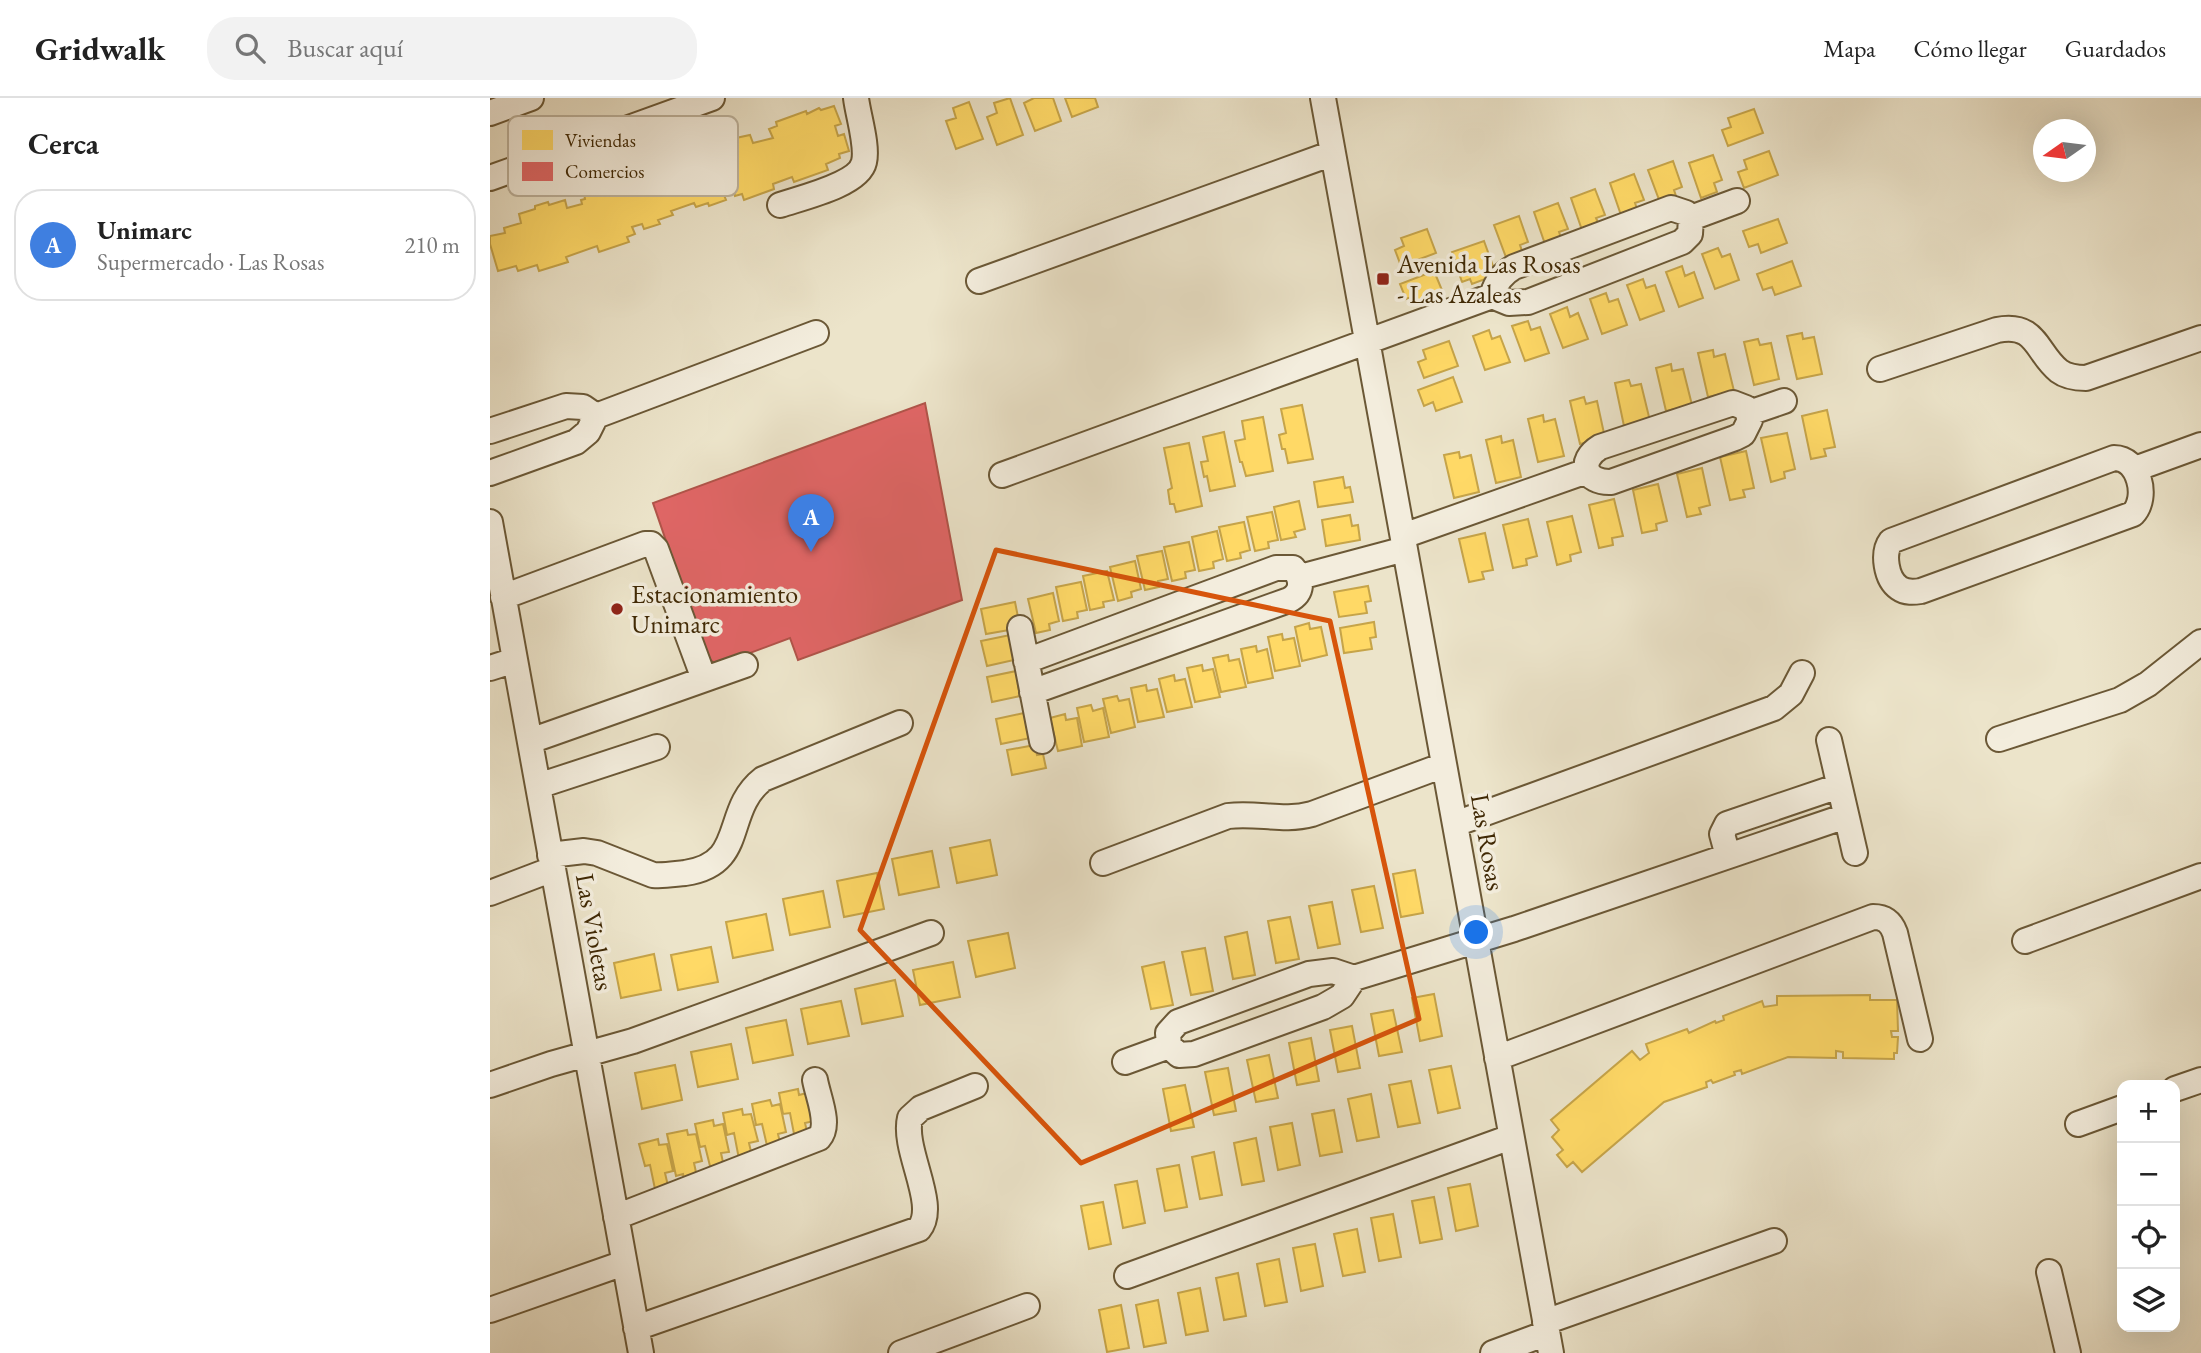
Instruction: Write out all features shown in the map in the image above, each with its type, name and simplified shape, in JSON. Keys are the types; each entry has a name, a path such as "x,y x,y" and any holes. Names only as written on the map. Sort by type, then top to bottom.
{"street":[{"path":"490,113 531,98"},
{"path":"662,116 712,98"},
{"path":"780,205 852,179 862,169 865,153 856,98"},
{"name":"Las Rosas","path":"1323,98 1548,1336"},
{"path":"979,281 1333,153"},
{"path":"490,178 508,172"},
{"path":"1691,218 1737,201"},
{"path":"1002,475 1492,296 1509,303 1528,302 1687,238 1692,226 1691,218 1686,213 1671,208 1514,267 1498,280 1492,296"},
{"path":"1880,369 1997,330 2013,328 2033,338 2060,371 2075,378 2086,378 2201,338"},
{"path":"490,472 576,442 588,432 596,416 816,333"},
{"path":"1749,413 1784,401"},
{"path":"1726,404 1741,405 1749,413 1748,427 1743,434 1735,438 1611,482 1595,480 1587,471 1589,457 1600,447 1726,404"},
{"path":"490,431 566,406 583,407 596,416"},
{"path":"2135,469 2201,445"},
{"path":"2114,458 2126,460 2135,469 2140,503 2133,514 1921,591 1906,592 1893,582 1885,554 1891,541 2114,458"},
{"path":"1300,577 1404,543 1587,471"},
{"name":"Las Violetas","path":"490,522 641,1353"},
{"path":"503,597 651,544 656,549 704,679"},
{"path":"1026,661 1276,568 1293,568 1300,577 1298,593 1289,600 1032,692"},
{"path":"1020,628 1042,741"},
{"path":"1999,739 2136,692 2201,642"},
{"path":"490,668 515,660"},
{"path":"530,741 745,665"},
{"path":"1455,824 1774,708 1791,694 1802,673"},
{"path":"490,893 574,852 597,853 653,875 662,876 709,868 724,855 743,803 749,792 763,779 900,723"},
{"path":"1829,740 1855,853"},
{"path":"538,786 657,747"},
{"path":"1103,863 1228,816 1249,814 1289,819 1312,814 1444,765"},
{"path":"1728,856 1722,834 1727,824 1839,786"},
{"path":"1354,978 1342,996 1323,1007 1194,1054 1179,1055 1169,1046 1168,1033 1185,1019 1309,974 1334,971 1354,978 1846,816"},
{"path":"2025,941 2201,876"},
{"path":"1497,1058 1873,917 1885,919 1893,927 1920,1039"},
{"path":"490,1085 633,1041 931,933"},
{"path":"1125,1062 1169,1046"},
{"path":"616,1217 819,1138 825,1125 815,1080"},
{"path":"2180,1088 2201,1080"},
{"path":"636,1328 919,1229 924,1223 926,1210 909,1135 910,1118 921,1108 975,1086"},
{"path":"2078,1124 2117,1110"},
{"path":"1127,1276 1511,1137"},
{"path":"1493,1353 1548,1336 1774,1241"},
{"path":"490,1310 624,1263"},
{"path":"2049,1272 2068,1353"},
{"path":"901,1353 1027,1306"}],"highlighted area":[{"path":"996,550 1330,621 1419,1019 1081,1163 860,930"}],"building: Viviendas":[{"path":"1010,98 1023,135 997,145 987,117 997,113 994,103"},
{"path":"1034,98 1053,98 1061,121 1035,131 1024,103"},
{"path":"1065,98 1095,98 1098,107 1072,117"},
{"path":"969,102 983,139 956,149 946,121 956,118 953,108"},
{"path":"834,106 841,124 835,126 838,136 844,134 849,151 839,154 840,158 826,164 828,170 794,182 792,177 773,184 774,189 744,200 742,194 738,195 738,138 750,135 753,143 773,138 769,129 777,126 776,122 806,111 807,114 819,108 821,110"},
{"path":"1754,109 1763,133 1728,146 1722,130 1731,127 1728,118"},
{"path":"1769,151 1778,175 1744,188 1738,172 1747,169 1744,160"},
{"path":"1713,155 1722,180 1714,183 1717,192 1701,198 1689,163"},
{"path":"1673,161 1682,187 1674,190 1677,199 1661,205 1648,170"},
{"path":"1634,174 1644,200 1635,203 1638,212 1622,218 1610,183"},
{"path":"1595,189 1605,215 1596,218 1600,227 1583,233 1571,198"},
{"path":"584,196 724,196 726,200 709,206 708,203 696,207 694,203 671,211 673,215 658,220 660,224 644,229 642,224 632,227 635,234 627,237 629,242 599,252 597,246 566,257 568,262 539,271 537,265 518,271 516,266 498,271 490,236 505,233 504,228 521,223 519,214 535,209 535,206 565,200 567,208 582,204 581,200 585,199"},
{"path":"1558,203 1568,229 1559,232 1562,241 1546,247 1534,212"},
{"path":"1519,216 1528,242 1520,245 1523,254 1507,260 1494,225"},
{"path":"1778,219 1787,243 1761,253 1758,244 1749,247 1743,231"},
{"path":"1427,229 1436,253 1401,266 1395,250 1404,246 1401,238"},
{"path":"1484,241 1493,266 1485,270 1488,278 1472,284 1470,279 1462,282 1452,252"},
{"path":"1718,248 1722,257 1730,254 1739,280 1715,289 1702,254"},
{"path":"1792,261 1801,286 1775,295 1772,287 1763,290 1757,274"},
{"path":"1682,266 1685,276 1694,272 1703,298 1679,307 1666,272"},
{"path":"1434,271 1444,295 1418,305 1414,296 1406,299 1400,284"},
{"path":"1643,279 1646,288 1655,285 1664,311 1640,320 1627,285"},
{"path":"1606,293 1609,302 1618,299 1627,325 1602,334 1590,299"},
{"path":"1567,307 1570,317 1578,313 1588,339 1563,348 1550,314"},
{"path":"1528,321 1531,330 1540,327 1549,353 1525,361 1512,326"},
{"path":"1489,330 1492,339 1500,336 1510,362 1485,370 1473,336"},
{"path":"1802,333 1803,339 1814,337 1822,374 1797,379 1787,336"},
{"path":"1758,339 1760,345 1771,343 1779,379 1754,385 1744,342"},
{"path":"1449,341 1458,366 1424,378 1418,362 1426,359 1423,350"},
{"path":"1713,350 1714,357 1725,354 1734,391 1708,397 1698,353"},
{"path":"1671,364 1672,371 1683,369 1692,405 1666,411 1656,368"},
{"path":"1453,377 1462,402 1436,411 1433,402 1424,406 1418,390"},
{"path":"1629,380 1631,386 1641,384 1650,421 1624,426 1615,383"},
{"path":"1584,397 1586,404 1597,401 1605,438 1580,444 1570,401"},
{"path":"1302,405 1313,459 1288,463 1279,435 1286,433 1281,409"},
{"path":"1827,410 1835,447 1824,449 1826,456 1811,459 1802,416"},
{"path":"1543,415 1544,422 1555,419 1564,456 1538,462 1528,419"},
{"path":"1263,417 1273,471 1246,476 1235,441 1245,439 1242,421"},
{"path":"1224,432 1235,486 1210,491 1201,462 1208,461 1203,437"},
{"path":"1787,433 1795,469 1784,472 1785,478 1771,482 1761,438"},
{"path":"1501,436 1502,443 1513,440 1521,477 1496,483 1486,440"},
{"path":"1189,443 1202,506 1176,512 1174,504 1170,504 1168,490 1172,488 1164,448"},
{"path":"1746,451 1754,488 1743,490 1745,497 1730,500 1720,457"},
{"path":"1459,452 1460,458 1471,455 1479,492 1454,498 1444,455"},
{"path":"1702,468 1710,505 1699,508 1701,514 1687,517 1677,474"},
{"path":"1343,477 1345,488 1350,487 1353,502 1318,507 1314,482"},
{"path":"1658,484 1667,521 1656,524 1657,530 1642,533 1633,490"},
{"path":"1614,499 1623,536 1612,538 1613,545 1599,548 1589,505"},
{"path":"1299,501 1305,529 1294,532 1296,537 1281,540 1274,507"},
{"path":"1272,512 1278,540 1268,542 1269,548 1255,551 1247,517"},
{"path":"1350,515 1352,526 1358,525 1360,540 1326,546 1322,520"},
{"path":"1572,516 1581,552 1570,555 1571,561 1557,565 1547,522"},
{"path":"1528,519 1537,556 1526,559 1527,565 1513,568 1503,525"},
{"path":"1244,522 1250,550 1240,553 1241,558 1227,561 1219,527"},
{"path":"1217,531 1223,559 1213,562 1214,568 1199,571 1192,537"},
{"path":"1485,533 1493,570 1482,572 1484,579 1469,582 1459,539"},
{"path":"1189,542 1195,570 1185,572 1186,578 1172,581 1164,547"},
{"path":"1162,551 1168,579 1158,581 1159,587 1145,590 1137,556"},
{"path":"1135,561 1141,589 1131,592 1132,597 1118,601 1110,567"},
{"path":"1107,571 1114,600 1103,602 1104,607 1090,610 1083,576"},
{"path":"1081,582 1087,610 1077,612 1078,618 1063,621 1056,587"},
{"path":"1368,586 1371,601 1365,602 1367,613 1339,617 1334,592"},
{"path":"1053,593 1059,621 1049,624 1050,630 1036,633 1028,599"},
{"path":"1015,602 1018,617 1013,618 1015,629 986,634 981,609"},
{"path":"1374,622 1376,637 1370,638 1372,649 1344,653 1340,628"},
{"path":"1309,623 1310,629 1321,627 1327,655 1302,661 1295,627"},
{"path":"1015,634 1014,660 987,666 981,641"},
{"path":"1282,634 1283,640 1294,638 1300,666 1275,671 1268,637"},
{"path":"1256,646 1257,652 1267,649 1273,678 1248,683 1241,649"},
{"path":"1228,655 1229,661 1239,659 1246,687 1221,692 1213,658"},
{"path":"1202,665 1203,671 1213,669 1220,697 1195,702 1187,668"},
{"path":"1021,670 1024,684 1018,685 1020,696 992,702 987,677"},
{"path":"1174,675 1175,681 1185,679 1192,707 1167,712 1159,679"},
{"path":"1146,685 1147,691 1157,689 1164,717 1138,722 1131,688"},
{"path":"1117,696 1119,701 1129,699 1135,727 1111,733 1103,699"},
{"path":"1091,705 1093,711 1103,708 1109,737 1084,742 1077,708"},
{"path":"1024,713 1026,724 1032,723 1035,737 1001,744 996,719"},
{"path":"1065,714 1066,720 1077,718 1082,746 1058,751 1050,718"},
{"path":"1035,745 1037,755 1043,754 1046,768 1012,775 1007,750"},
{"path":"990,840 997,875 957,883 950,848"},
{"path":"932,851 939,887 899,895 892,859"},
{"path":"1415,870 1423,913 1401,917 1393,874"},
{"path":"877,873 884,909 844,917 837,881"},
{"path":"1374,886 1383,928 1361,932 1352,890"},
{"path":"823,891 830,927 790,935 783,899"},
{"path":"1332,902 1340,944 1318,948 1309,906"},
{"path":"766,914 773,950 733,958 726,922"},
{"path":"1290,917 1299,959 1276,963 1268,921"},
{"path":"1247,932 1255,975 1233,979 1225,937"},
{"path":"1008,933 1015,968 976,977 968,941"},
{"path":"711,947 718,982 678,990 671,955"},
{"path":"1205,948 1213,991 1191,995 1182,952"},
{"path":"654,954 661,990 621,998 614,963"},
{"path":"953,962 960,997 920,1005 913,970"},
{"path":"1164,962 1173,1005 1151,1009 1142,967"},
{"path":"895,980 903,1016 862,1024 855,989"},
{"path":"1434,994 1442,1036 1420,1041 1412,998"},
{"path":"1870,995 1870,1000 1897,1000 1898,1031 1891,1031 1892,1037 1898,1037 1894,1059 1843,1058 1843,1052 1836,1051 1836,1058 1788,1057 1742,1074 1741,1070 1713,1083 1711,1080 1706,1082 1707,1087 1664,1102 1582,1172 1573,1162 1567,1167 1557,1155 1563,1150 1552,1137 1559,1130 1551,1120 1632,1051 1640,1060 1649,1053 1646,1044 1687,1029 1689,1033 1715,1021 1716,1023 1724,1020 1723,1016 1762,1001 1764,1007 1777,1005 1777,996"},
{"path":"841,1001 849,1036 808,1044 801,1009"},
{"path":"1393,1010 1402,1052 1379,1056 1371,1014"},
{"path":"786,1020 793,1055 753,1063 746,1028"},
{"path":"1352,1026 1360,1068 1338,1072 1330,1030"},
{"path":"1311,1038 1319,1081 1297,1085 1289,1043"},
{"path":"731,1044 738,1079 698,1087 691,1052"},
{"path":"1269,1055 1278,1098 1256,1102 1247,1060"},
{"path":"675,1065 682,1100 642,1109 635,1073"},
{"path":"1451,1066 1460,1108 1438,1113 1429,1070"},
{"path":"1228,1068 1236,1111 1214,1115 1205,1072"},
{"path":"1411,1081 1420,1123 1398,1127 1389,1085"},
{"path":"1185,1085 1194,1127 1171,1131 1163,1089"},
{"path":"798,1089 799,1095 807,1093 814,1121 805,1123 808,1136 795,1139 790,1113 783,1114 779,1093"},
{"path":"1371,1094 1379,1137 1357,1141 1348,1099"},
{"path":"770,1100 772,1106 780,1104 786,1132 778,1134 781,1147 768,1150 762,1124 756,1125 752,1104"},
{"path":"742,1109 743,1115 751,1114 758,1141 749,1143 752,1156 739,1159 734,1133 727,1135 723,1113"},
{"path":"1334,1110 1342,1152 1320,1156 1312,1114"},
{"path":"713,1120 714,1126 723,1124 729,1152 721,1153 724,1167 711,1170 705,1146 700,1147 695,1124"},
{"path":"1292,1123 1300,1165 1278,1170 1270,1127"},
{"path":"687,1130 688,1135 696,1134 702,1161 694,1163 697,1177 684,1179 683,1174 676,1176 667,1134"},
{"path":"1256,1138 1264,1181 1242,1185 1234,1143"},
{"path":"658,1139 659,1145 667,1144 673,1171 665,1173 668,1186 655,1189 650,1165 645,1166 639,1144"},
{"path":"1214,1152 1222,1195 1200,1199 1192,1157"},
{"path":"1179,1165 1187,1207 1165,1211 1157,1169"},
{"path":"1137,1181 1145,1223 1123,1228 1115,1185"},
{"path":"1470,1184 1478,1226 1456,1231 1448,1188"},
{"path":"1434,1197 1442,1239 1420,1243 1412,1201"},
{"path":"1103,1202 1111,1244 1089,1249 1081,1206"},
{"path":"1393,1214 1401,1257 1379,1261 1371,1218"},
{"path":"1357,1229 1365,1272 1343,1276 1334,1234"},
{"path":"1315,1244 1323,1286 1301,1291 1293,1248"},
{"path":"1279,1259 1287,1302 1265,1306 1257,1264"},
{"path":"1238,1273 1246,1316 1224,1320 1216,1278"},
{"path":"1200,1288 1208,1331 1186,1335 1178,1293"},
{"path":"1158,1300 1166,1343 1144,1347 1136,1305"},
{"path":"1121,1305 1129,1348 1107,1352 1099,1310"}],"building: Comercios":[{"path":"925,403 962,600 798,660 790,638 718,665 706,657 653,503"}],"place":[{"name":"Avenida Las Rosas - Las Azaleas","path":"1383,279"},
{"name":"Unimarc","path":"811,552"},
{"name":"Estacionamiento Unimarc","path":"617,609"}]}
